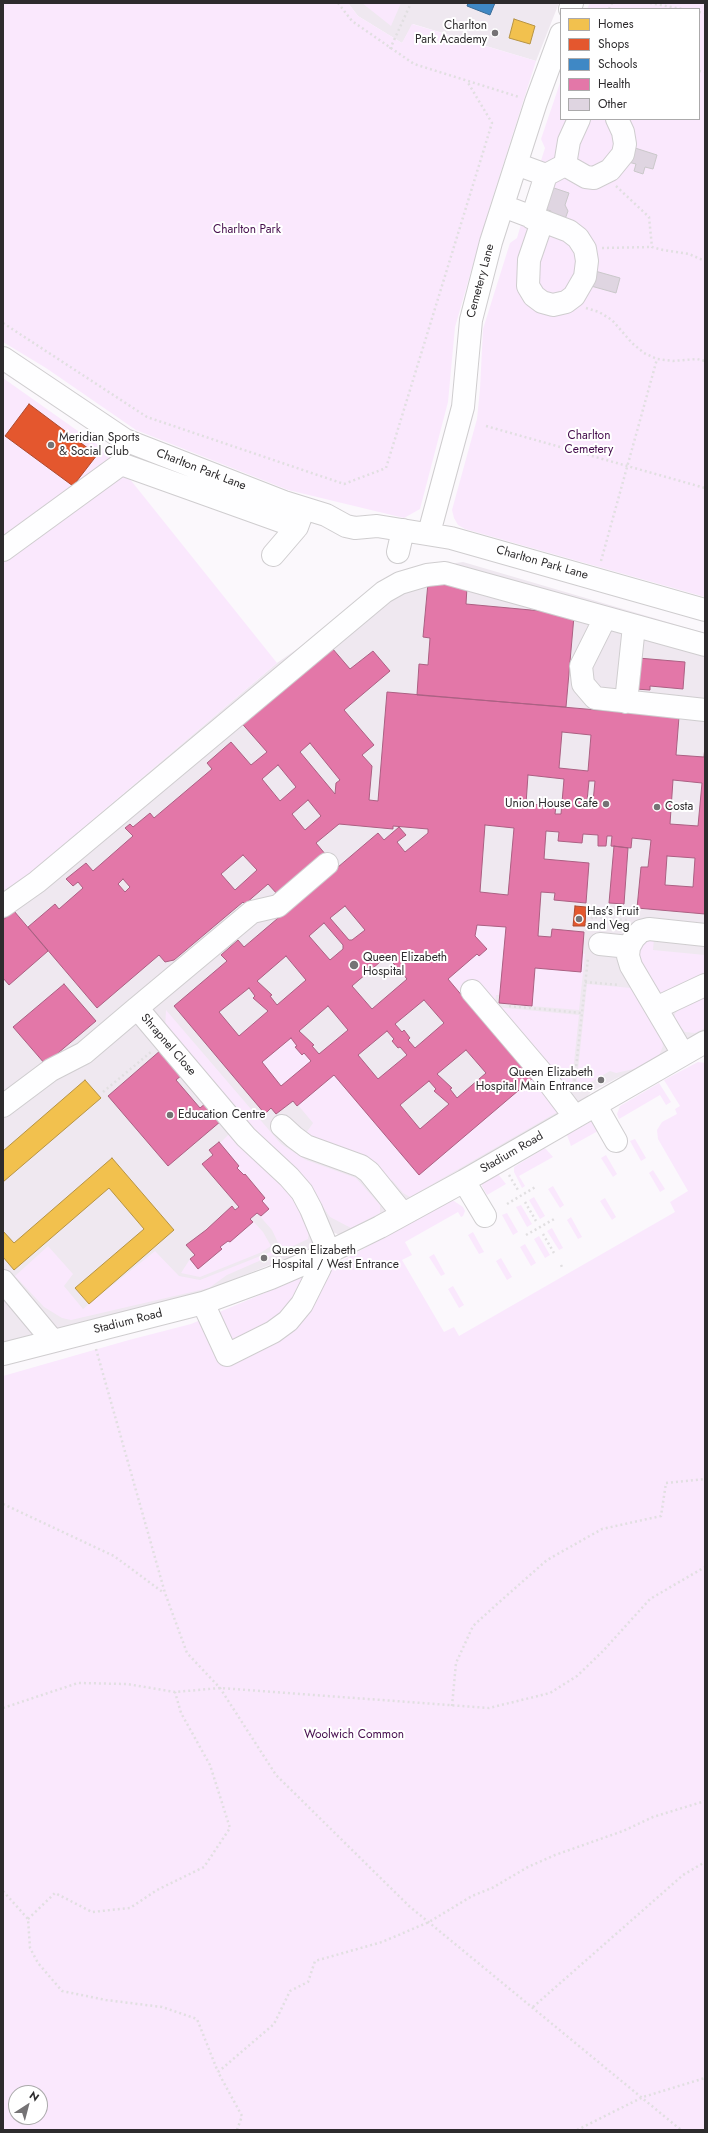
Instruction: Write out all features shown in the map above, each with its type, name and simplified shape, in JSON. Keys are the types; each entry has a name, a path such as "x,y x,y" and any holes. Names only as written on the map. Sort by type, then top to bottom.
{"street":[{"name":"Cemetery Lane","path":"429,533 463,407 470,320 516,164 536,102 560,37"},
{"path":"565,165 569,141 579,120"},
{"path":"565,165 586,177 594,178 604,174 619,161 625,144 623,132 617,120"},
{"path":"516,164 546,175 565,165"},
{"path":"503,206 537,220 569,232 578,238 585,249 587,261 585,277 574,296 566,302 553,305 542,302 534,296 528,286 529,260 537,220 546,175"},
{"name":"Charlton Park Lane","path":"3,358 125,440 300,518 326,515 346,526 355,528 377,526 429,533 705,610"},
{"path":"3,550 121,464 300,518 273,554"},
{"path":"398,552 403,530"},
{"path":"3,906 37,882 384,592 400,583 427,575 445,573 705,645"},
{"path":"605,618 581,666 583,684 595,698 705,710"},
{"path":"626,702 634,626"},
{"name":"Shrapnel Close","path":"322,1255 311,1208 302,1192 284,1172 246,1137 137,1008 252,912 278,906 327,864"},
{"path":"683,1054 631,966 628,956 629,947 634,938 641,931 649,929 705,935"},
{"path":"593,943 629,947"},
{"path":"656,1008 705,985"},
{"path":"472,991 541,1072 576,1117"},
{"path":"3,1106 51,1070 84,1053 137,1008"},
{"name":"Stadium Road","path":"3,1354 202,1303 271,1278 322,1255 464,1181 705,1042"},
{"path":"596,1106 616,1141"},
{"path":"282,1126 306,1146 361,1166 369,1172 403,1214"},
{"path":"464,1181 485,1216"},
{"path":"202,1303 227,1356 273,1332 288,1321 302,1304 320,1268 322,1255"},
{"path":"3,1281 10,1303 53,1341"}],"path":[{"path":"338,3 352,21 390,49 414,64 524,98"},
{"path":"390,49 412,3"},
{"path":"650,3 677,8"},
{"path":"3,323 147,417 344,484 386,468 492,122 467,81"},
{"path":"604,174 649,217 652,247"},
{"path":"585,249 652,247 689,254 705,262"},
{"path":"566,302 599,312 612,320 632,343 644,353 658,359 672,361 697,359 705,361"},
{"path":"601,560 626,465 658,359"},
{"path":"486,426 705,488"},
{"path":"574,1088 585,982 593,943 592,917 630,920"},
{"path":"585,982 624,985"},
{"path":"505,1006 582,1013"},
{"path":"103,1092 165,1041"},
{"path":"508,1174 518,1190"},
{"path":"508,1204 537,1186"},
{"path":"525,1202 536,1222"},
{"path":"526,1235 556,1218"},
{"path":"543,1234 554,1253"},
{"path":"95,1344 164,1593 187,1653 220,1688 276,1775 409,1906 643,2097 681,2130"},
{"path":"452,1706 456,1663 473,1626 496,1605 547,1560 602,1529 661,1516 666,1483 705,1479"},
{"path":"3,1504 114,1556 164,1593"},
{"path":"3,1708 78,1683 127,1684 175,1692 220,1688 489,1708 550,1693 577,1676 603,1651 650,1599 705,1567"},
{"path":"28,1919 55,1893 92,1912 130,1908 157,1890 204,1867 230,1828 210,1765 181,1713 175,1692"},
{"path":"218,2072 274,2024 290,1991 308,1982 315,1961 382,1942 429,1922 472,1896 492,1888 528,1867 555,1855 623,1831 653,1817 705,1801"},
{"path":"533,2007 683,1875 705,1862"},
{"path":"3,1891 28,1919 30,1948 38,1963 62,1990 106,2000 162,2007 197,2019 218,2072 242,2116 237,2130"},
{"path":"577,2130 643,2097 705,2078"}],"shaded area":[{"name":"Charlton Park Academy","path":"348,3 559,3 536,61 413,24 402,43 358,16"},
{"name":"Queen Elizabeth Hospital","path":"463,562 705,633 705,1034 691,1039 684,1037 668,1047 667,1053 643,1071 619,1077 591,1092 579,1106 415,1200 386,1209 385,1213 340,1235 332,1232 314,1238 310,1251 300,1258 284,1259 230,1281 213,1293 3,1344 3,896 277,663 411,569"}],"green space":[{"name":"Charlton Park","path":"3,3 348,3 358,16 402,43 412,24 536,61 489,209 455,327 448,402 420,509 404,518 288,490 136,430 46,368 3,342"},
{"path":"362,3 401,3 391,26"},
{"name":"Charlton Cemetery","path":"590,3 705,3 705,597 465,529 458,525 452,510 477,419 483,329 510,243 517,238 545,148 541,139 560,83 560,120 700,120 700,8 588,8"},
{"path":"3,378 109,453 277,663 3,896"},
{"path":"477,925 506,927 500,995 496,995 495,1007 579,1015 570,1100 472,987 462,996 448,979 477,954 486,949 475,936"},
{"path":"654,938 653,950 705,955 705,979 659,995 637,954 644,939"},
{"path":"582,953 585,954 579,1010 532,1006 535,968 580,972"},
{"path":"587,984 631,988 662,1040 663,1046 659,1056 638,1068 616,1073 610,1071 577,1090 576,1089"},
{"path":"705,994 705,1028 695,1033 685,1032 674,1019 675,1014 678,1010"},
{"path":"166,1010 281,1144 306,1160 356,1178 380,1205 380,1213 351,1228 330,1217 323,1207 319,1210 165,1030"},
{"path":"291,1038 302,1055 304,1053 311,1061 281,1086 262,1062"},
{"name":"Woolwich Common","path":"698,1062 705,1063 705,2130 3,2130 3,1376 191,1324 345,1259 450,1200 463,1207 465,1211 463,1216 461,1217 458,1212 405,1242 412,1255 402,1260 444,1332 454,1327 459,1336 675,1212 670,1202 688,1191 658,1139 657,1130 662,1122 677,1114 675,1109 680,1106 664,1080"},
{"path":"538,1074 561,1110 410,1197 403,1193 392,1180 388,1183 312,1140 306,1133 313,1123 298,1105 334,1075 419,1175"},
{"path":"659,1083 671,1102 666,1105 660,1095 619,1119 617,1114 620,1106"},
{"path":"592,1122 598,1131 571,1146 567,1135"},
{"path":"230,1133 296,1202 309,1230 308,1239 282,1251 272,1230 257,1213 261,1216 269,1209 262,1201 265,1197 246,1174 244,1175 237,1168 239,1166 220,1143"},
{"path":"635,1139 646,1158 641,1161 630,1141"},
{"path":"545,1148 553,1157 519,1176 525,1186 522,1188 514,1172 514,1167"},
{"path":"606,1155 617,1174 613,1177 601,1158"},
{"path":"653,1170 665,1189 660,1192 649,1173"},
{"path":"498,1174 506,1184 487,1195 482,1183"},
{"path":"553,1186 564,1205 560,1208 548,1189"},
{"path":"534,1197 545,1216 540,1219 529,1200"},
{"path":"605,1198 616,1217 612,1220 600,1201"},
{"path":"521,1205 532,1224 527,1227 516,1207"},
{"path":"507,1213 518,1232 513,1235 502,1215"},
{"path":"571,1217 582,1237 578,1239 567,1220"},
{"path":"254,1222 263,1232 271,1246 262,1252 200,1277 181,1273 190,1259 198,1269 222,1249 220,1247 228,1241 230,1242"},
{"path":"552,1228 563,1248 559,1250 547,1231"},
{"path":"473,1232 484,1252 479,1254 468,1235"},
{"path":"539,1236 550,1255 545,1258 534,1239"},
{"path":"525,1244 536,1263 531,1266 520,1247"},
{"path":"48,1246 73,1274 64,1286 83,1309 155,1251 179,1276 200,1280 273,1251 275,1254 227,1275 209,1288 71,1320 62,1318 44,1307 15,1276"},
{"path":"434,1254 445,1274 441,1276 429,1257"},
{"path":"501,1258 512,1277 507,1280 496,1261"},
{"path":"453,1286 464,1305 459,1308 448,1289"}],"building: Homes":[{"path":"514,19 535,26 530,44 509,38"},
{"path":"85,1080 101,1098 3,1182 3,1151"},
{"path":"112,1158 174,1230 89,1304 75,1288 144,1229 109,1188 14,1270 3,1257 3,1231 14,1243"}],"building: Shops":[{"name":"Meridian Sports & Social Club","path":"29,404 97,455 73,486 5,436"},
{"name":"Has’s Fruit and Veg","path":"575,906 586,907 585,926 573,926"}],"building: Schools":[{"path":"468,3 495,3 490,15 467,6"}],"building: Health":[{"path":"428,583 467,587 466,604 563,613 574,616 566,707 417,695 419,664 428,665 430,638 423,637"},
{"path":"332,648 350,669 373,651 390,671 344,710 374,745 362,755 372,766 369,800 378,801 387,692 679,717 676,755 704,757 705,746 705,914 637,908 641,867 648,867 651,840 632,838 631,848 611,846 612,836 607,836 606,846 598,846 598,835 583,834 582,843 558,841 559,832 546,831 544,859 589,863 586,903 554,900 555,893 541,892 538,936 551,937 552,929 584,932 581,972 535,968 532,1006 499,1003 506,927 477,925 475,936 487,949 479,956 477,954 448,979 532,1079 419,1175 334,1075 297,1106 293,1101 276,1114 271,1108 265,1114 174,1006 227,961 221,955 238,940 244,947 378,833 384,840 399,827 406,835 397,842 405,852 428,833 428,829 393,826 393,829 339,824 316,843 326,855 278,895 268,884 245,904 243,902 174,960 165,962 159,955 97,1008 28,927 55,904 59,909 83,888 78,882 73,886 66,879 86,863 93,871 133,836 125,828 130,824 133,827 150,813 154,818 212,769 207,763 231,742 251,765 267,752 238,719","holes":["562,732 591,735 588,771 559,768","310,743 340,780 336,783 335,794 300,752","278,765 296,787 280,801 262,779","528,775 564,779 561,814 555,814 556,806 526,804","673,780 702,783 698,826 670,824","589,781 595,781 593,802 587,801","308,800 321,816 305,830 292,814","485,825 514,828 508,895 480,892","243,855 257,870 235,890 221,874","667,856 695,858 693,887 665,885","123,879 130,887 125,892 118,884","345,906 365,930 352,940 349,940 330,918","324,923 343,945 343,949 330,960 309,936","286,956 306,980 277,1005 270,996 272,995 257,981","387,956 407,979 372,1009 352,986","249,988 255,996 253,998 268,1011 239,1036 219,1012","424,1000 444,1023 415,1048 408,1040 410,1038 404,1030 402,1032 395,1024","328,1006 348,1030 319,1054 312,1046 314,1045 299,1031","387,1031 394,1039 392,1041 407,1055 378,1079 358,1055","291,1038 297,1046 295,1047 302,1055 304,1053 311,1061 281,1086 262,1062","466,1050 486,1073 457,1098 450,1089 452,1088 437,1074","429,1081 436,1089 434,1091 449,1104 420,1129 400,1105"]},
{"path":"638,658 685,662 683,689 650,686 650,690 636,689"},
{"path":"614,846 628,848 624,904 609,903"},
{"path":"14,911 48,951 9,985 3,978 3,920"},
{"path":"64,984 96,1021 45,1064 13,1027"},
{"name":"Education Centre","path":"161,1050 182,1075 176,1080 200,1108 206,1103 221,1121 168,1166 108,1096"},
{"path":"219,1142 239,1166 237,1168 244,1175 245,1174 265,1198 262,1201 269,1209 261,1216 257,1213 250,1219 253,1222 230,1242 228,1241 220,1247 222,1249 198,1269 190,1259 195,1255 186,1245 206,1230 232,1206 235,1210 239,1207 202,1164 213,1155 209,1150"}],"building: Other":[{"path":"632,147 657,155 653,169 645,167 643,174 634,171 636,164 628,162"},
{"path":"545,185 569,193 565,205 568,211 564,222 549,217 551,211 541,208"},
{"path":"595,271 620,278 616,293 591,286"}],"place":[{"name":"Charlton Park Academy","path":"495,33"},
{"name":"Meridian Sports & Social Club","path":"51,445"},
{"name":"Union House Cafe","path":"606,804"},
{"name":"Costa","path":"657,807"},
{"name":"Has’s Fruit and Veg","path":"579,919"},
{"name":"Queen Elizabeth Hospital","path":"354,965"},
{"name":"Queen Elizabeth Hospital Main Entrance","path":"601,1080"},
{"name":"Education Centre","path":"170,1115"},
{"name":"Queen Elizabeth Hospital / West Entrance","path":"264,1258"}]}
